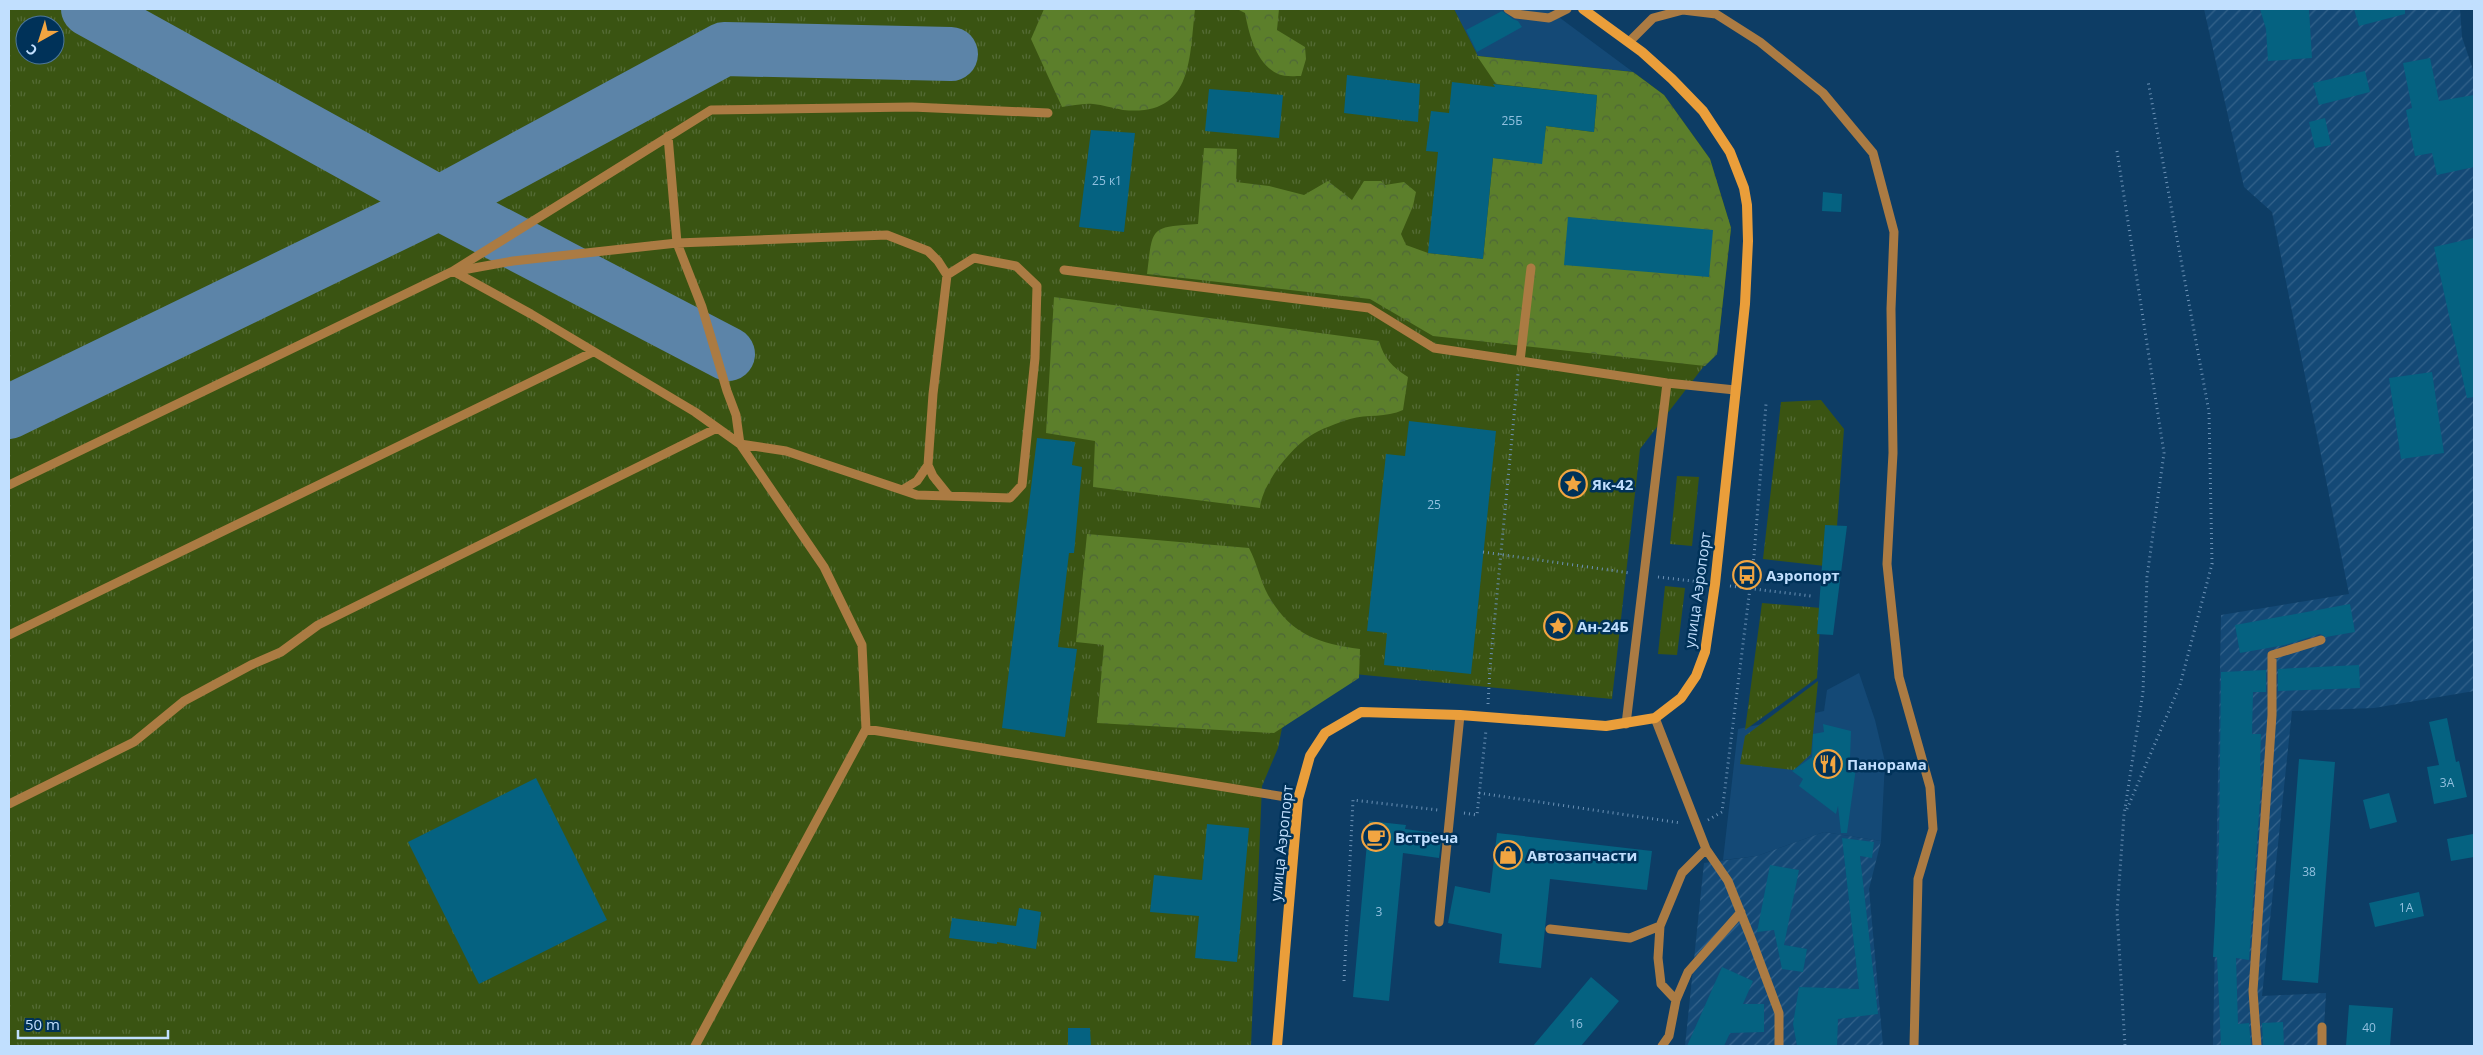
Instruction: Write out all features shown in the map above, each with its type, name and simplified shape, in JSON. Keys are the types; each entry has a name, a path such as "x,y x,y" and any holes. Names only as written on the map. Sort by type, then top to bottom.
{"main road":[{"name":"улица Аэропорт","path":"1277,1046 1298,799 1310,756 1325,733 1361,712 1460,715 1606,726 1655,718 1681,698 1696,676 1705,652 1715,584 1745,304 1749,221 1744,188 1730,152 1703,111 1672,79 1629,42 1583,9"}],"lane":[{"path":"1508,9 1516,14 1549,18 1567,9"},
{"path":"1629,42 1653,18 1683,10 1716,14 1760,42 1823,93 1873,153 1894,232 1891,309 1892,453 1887,564 1899,677 1930,787 1933,829 1918,879 1914,1046"},
{"path":"9,485 453,272 712,110 912,107 1048,113"},
{"path":"668,136 677,243 702,307 726,391 736,415 740,444"},
{"path":"453,272 513,261 677,243 887,235 928,251 938,261 947,275 933,394 928,464 933,476 949,496"},
{"path":"740,444 786,451 917,495 1010,498 1022,485 1035,358 1037,286 1016,266 974,258 947,275"},
{"path":"1520,361 1532,268"},
{"path":"1064,270 1369,308 1434,348 1668,383 1735,390"},
{"path":"453,272 593,352 740,444 824,568 862,646 866,729 694,1046"},
{"path":"9,635 593,352"},
{"path":"1626,724 1668,383"},
{"path":"9,804 134,742 184,702 251,665 281,652 318,625 717,428"},
{"path":"902,490 917,481 928,464"},
{"path":"2257,1046 2253,991 2272,714 2272,655 2321,640"},
{"path":"1439,922 1460,715"},
{"path":"1655,718 1706,849 1728,881 1741,912 1779,1013 1779,1046"},
{"path":"866,729 1298,799"},
{"path":"1676,1000 1662,984 1658,958 1660,926 1682,872 1706,849"},
{"path":"1662,1046 1669,1036 1676,1000 1688,972 1741,912"},
{"path":"1550,929 1630,938 1660,926"},
{"path":"2322,1027 2322,1046"}],"path":[{"path":"2124,815 2180,685 2212,564 2209,412 2148,81"},
{"path":"2118,151 2164,453 2147,577 2143,692 2124,815 2117,912 2125,1046"},
{"path":"1344,981 1354,800 1477,815 1488,718 1490,668 1520,361"},
{"path":"1479,793 1697,826 1722,812 1754,556 1766,404"}],"shaded area":[{"path":"1454,9 1548,9 1633,72 1477,56"},
{"path":"2204,9 2460,9 2462,37 2474,73 2474,691 2374,708 2292,711 2262,996 2326,993 2323,1046 2213,1046 2221,615 2349,594 2272,212 2244,187"},
{"path":"1859,673 1875,720 1885,762 1881,841 1824,832 1757,856 1723,860 1738,729 1824,711 1827,690"},
{"path":"1824,832 1881,841 1869,889 1883,1046 1685,1046 1704,863 1757,856"}],"green space":[{"path":"9,9 1454,9 1478,56 1633,72 1664,95 1710,159 1731,228 1717,354 1704,366 1640,449 1612,699 1354,674 1282,728 1278,748 1262,786 1251,1046 9,1046"},
{"path":"1044,9 1195,9 1188,65 1183,81 1175,95 1163,104 1146,110 1123,110 1089,104 1062,107 1031,39"},
{"path":"1237,9 1279,9 1277,30 1305,47 1306,59 1301,76 1280,75 1264,63 1251,39 1245,13"},
{"path":"1477,56 1633,72 1664,95 1710,159 1731,228 1717,354 1705,366 1433,336 1370,299 1147,274 1151,247 1156,232 1170,226 1198,224 1204,148 1237,149 1236,182 1269,186 1304,195 1328,181 1352,200 1364,181 1381,181 1385,185 1404,182 1416,192 1413,206 1401,234 1406,245 1428,253 1483,259 1493,158 1541,163 1546,126 1594,132 1597,95 1496,84"},
{"path":"1054,297 1379,341 1389,362 1408,377 1403,410 1390,414 1350,419 1310,436 1294,449 1271,478 1260,508 1093,487 1095,441 1046,433"},
{"path":"1821,400 1844,429 1837,526 1825,566 1763,559 1781,402"},
{"path":"1677,476 1699,477 1692,546 1670,544"},
{"path":"1087,534 1249,548 1268,595 1286,619 1296,628 1318,640 1360,649 1359,678 1274,733 1097,723 1104,645 1076,642"},
{"path":"1665,586 1685,588 1677,655 1658,654"},
{"path":"1762,603 1821,608 1817,678 1745,730"},
{"path":"1818,681 1811,754 1794,770 1740,764 1745,736"}],"building":[{"path":"2260,9 2309,9 2312,58 2268,61 2266,29"},
{"path":"2354,9 2405,9 2405,14 2359,26"},
{"path":"1502,11 1518,21 1522,27 1477,52 1466,30"},
{"path":"2430,58 2439,101 2474,95 2474,167 2437,175 2432,153 2415,156 2406,110 2412,108 2403,63"},
{"path":"2365,71 2370,92 2319,105 2313,83"},
{"path":"1347,75 1420,84 1418,122 1344,113"},
{"path":"1452,82 1495,87 1493,84 1597,95 1594,132 1546,126 1542,164 1493,158 1483,259 1428,253 1438,152 1426,151 1431,111 1449,113"},
{"path":"1209,89 1283,95 1279,138 1205,131"},
{"path":"2325,118 2331,145 2315,148 2309,122"},
{"path":"1091,130 1135,133 1124,232 1079,227"},
{"path":"1823,192 1842,194 1841,212 1822,211"},
{"path":"1568,217 1713,230 1709,277 1564,265"},
{"path":"2474,238 2474,397 2467,398 2434,247"},
{"path":"2432,372 2444,453 2401,459 2389,378"},
{"path":"1409,421 1496,431 1471,674 1384,665 1387,633 1367,631 1386,454 1405,456"},
{"path":"1037,438 1075,442 1072,465 1082,467 1074,553 1069,553 1058,647 1077,649 1065,737 1002,728"},
{"path":"1825,525 1847,526 1833,635 1817,634"},
{"path":"2350,604 2355,632 2326,637 2320,634 2285,645 2240,653 2235,625"},
{"path":"2359,665 2360,688 2278,691 2278,669"},
{"path":"2266,670 2266,692 2253,692 2252,734 2261,734 2260,770 2262,770 2249,960 2236,958 2238,1024 2249,1023 2251,1046 2221,1046 2217,957 2213,957 2219,845 2221,672"},
{"path":"2447,718 2456,762 2459,761 2467,797 2434,804 2427,767 2439,765 2429,722"},
{"name":"Панорама","path":"1823,724 1851,731 1850,759 1856,768 1847,833 1841,833 1838,806 1836,814 1799,786 1803,779 1792,771 1812,757 1813,734 1824,732"},
{"path":"2299,759 2335,762 2318,983 2282,980"},
{"path":"536,778 607,920 479,984 408,842"},
{"path":"2389,793 2397,822 2370,829 2363,800"},
{"path":"1369,821 1406,825 1405,829 1442,834 1439,858 1403,853 1389,1001 1353,997"},
{"path":"1207,824 1249,828 1237,962 1195,958 1199,916 1150,912 1154,875 1202,880"},
{"path":"1497,833 1652,851 1647,890 1550,879 1541,968 1499,963 1502,934 1448,923 1455,886 1490,893"},
{"path":"2473,834 2474,857 2451,861 2447,839"},
{"path":"1842,838 1874,842 1872,858 1860,856 1878,1014 1838,1019 1837,1046 1797,1046 1793,1024 1799,987 1859,989"},
{"path":"1770,865 1799,870 1784,945 1807,949 1803,972 1782,969 1774,930 1757,932"},
{"path":"2419,892 2424,916 2375,927 2369,903"},
{"path":"1019,908 1041,912 1036,949 997,942 997,944 949,938 952,918 1016,926"},
{"path":"1722,967 1753,981 1743,1004 1764,1004 1764,1032 1730,1033 1724,1046 1687,1046"},
{"path":"1591,977 1619,1001 1581,1046 1533,1046"},
{"path":"2349,1005 2393,1008 2390,1046 2346,1046"},
{"path":"2283,1022 2284,1046 2263,1046 2262,1023"},
{"path":"1068,1028 1090,1028 1091,1046 1068,1046"}],"taxiway":[{"path":"88,9 439,203 728,354"},
{"path":"9,412 439,203 724,49 951,54"}],"place":[{"name":"Як-42","path":"1573,484"},
{"name":"Аэропорт","path":"1747,575"},
{"name":"Ан-24Б","path":"1558,626"},
{"name":"Панорама","path":"1828,764"},
{"name":"Встреча","path":"1376,837"},
{"name":"Автозапчасти","path":"1508,855"}]}
